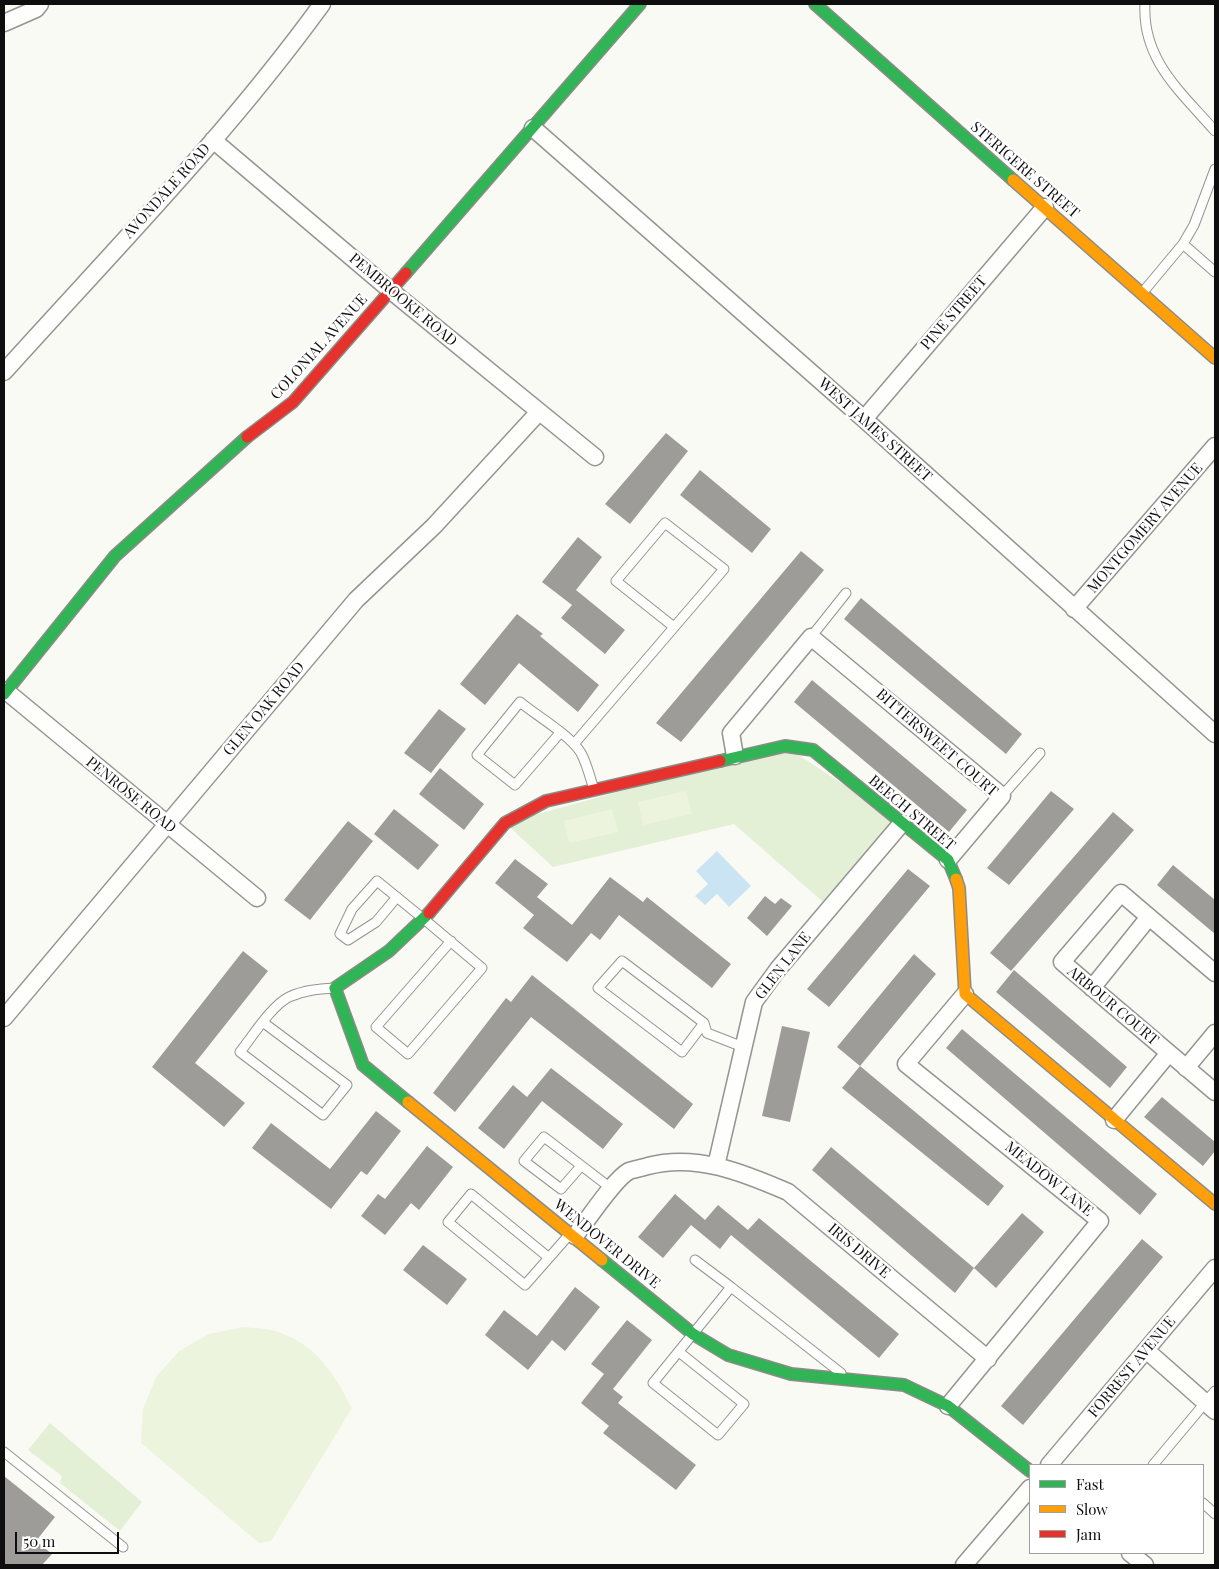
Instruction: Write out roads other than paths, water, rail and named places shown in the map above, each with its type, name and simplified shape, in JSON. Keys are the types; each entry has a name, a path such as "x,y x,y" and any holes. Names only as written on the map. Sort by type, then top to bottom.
{"street":[{"path":"4,23 36,9 40,4"},
{"name":"AVONDALE ROAD","path":"4,372 213,140 296,40 322,4"},
{"name":"COLONIAL AVENUE","path":"5,693 115,556 230,450 293,402 640,4"},
{"name":"STERIGERE STREET","path":"815,4 1215,358"},
{"name":"WEST JAMES STREET","path":"533,128 864,419 1215,734"},
{"name":"PEMBROOKE ROAD","path":"213,140 390,290 594,457"},
{"name":"PINE STREET","path":"864,419 1045,207"},
{"name":"GLEN OAK ROAD","path":"4,1018 166,823 356,600 434,526 538,412"},
{"name":"MONTGOMERY AVENUE","path":"1074,609 1215,446"},
{"path":"735,756 732,732 811,637"},
{"name":"BITTERSWEET COURT","path":"811,637 1002,796 948,860"},
{"name":"PENROSE ROAD","path":"5,693 257,898"},
{"name":"BEECH STREET","path":"424,919 505,823 546,801 785,746 813,750 948,860 959,888 959,917 965,994"},
{"name":"GLEN LANE","path":"716,1166 754,1002 778,970 902,824"},
{"name":"ARBOUR COURT","path":"1215,973 1121,893 1062,962 1215,1092"},
{"path":"1092,988 1149,917"},
{"path":"335,988 389,951 424,919"},
{"name":"WENDOVER DRIVE","path":"335,988 363,1065 486,1167 573,1234 693,1334 728,1356 791,1374 904,1385 948,1406 1029,1471"},
{"path":"965,994 1215,1204"},
{"name":"MEADOW LANE","path":"948,1406 1100,1221 906,1064 965,994"},
{"path":"1186,1068 1215,1033"},
{"name":"ARBOUR COURT","path":"1114,1120 1169,1053"},
{"name":"IRIS DRIVE","path":"573,1234 629,1172 657,1164 686,1161 716,1166 752,1176 788,1192 988,1359"},
{"name":"FORREST AVENUE","path":"1050,1464 1215,1268"},
{"path":"1146,1350 1212,1402"},
{"path":"964,1565 1029,1489"},
{"path":"1131,1554 1145,1565"}],"lane":[{"path":"1145,4 1144,18 1149,43 1157,61 1170,80 1215,131"},
{"path":"1142,292 1182,244 1194,225 1214,174"},
{"path":"1182,244 1215,272"},
{"path":"574,744 724,569 665,523 616,581 674,627"},
{"path":"811,637 846,594"},
{"path":"560,733 515,785 477,755 520,702 560,733 574,744 580,751 589,770 594,790"},
{"path":"1002,796 1040,753"},
{"path":"397,897 376,922 348,940 340,934 352,909 377,881 397,897 424,919 482,968 408,1054 376,1027 450,941"},
{"path":"704,1023 682,1052 598,988 622,961 704,1023 707,1033 743,1047"},
{"path":"264,1023 347,1086 323,1116 240,1052 281,1002 288,997 310,990 335,988"},
{"path":"581,1166 561,1189 524,1160 544,1137 612,1189"},
{"path":"548,1257 471,1194 448,1222 525,1284 548,1257 573,1234"},
{"path":"696,1260 849,1379"},
{"path":"680,1352 744,1404 718,1435 653,1383 731,1287"},
{"path":"1155,1464 1212,1402"},
{"path":"4,1452 123,1547"},
{"path":"1204,1504 1215,1514"}],"water":[{"path":"717,851 751,886 729,907 717,894 705,905 695,896 708,884 696,871"}]}
